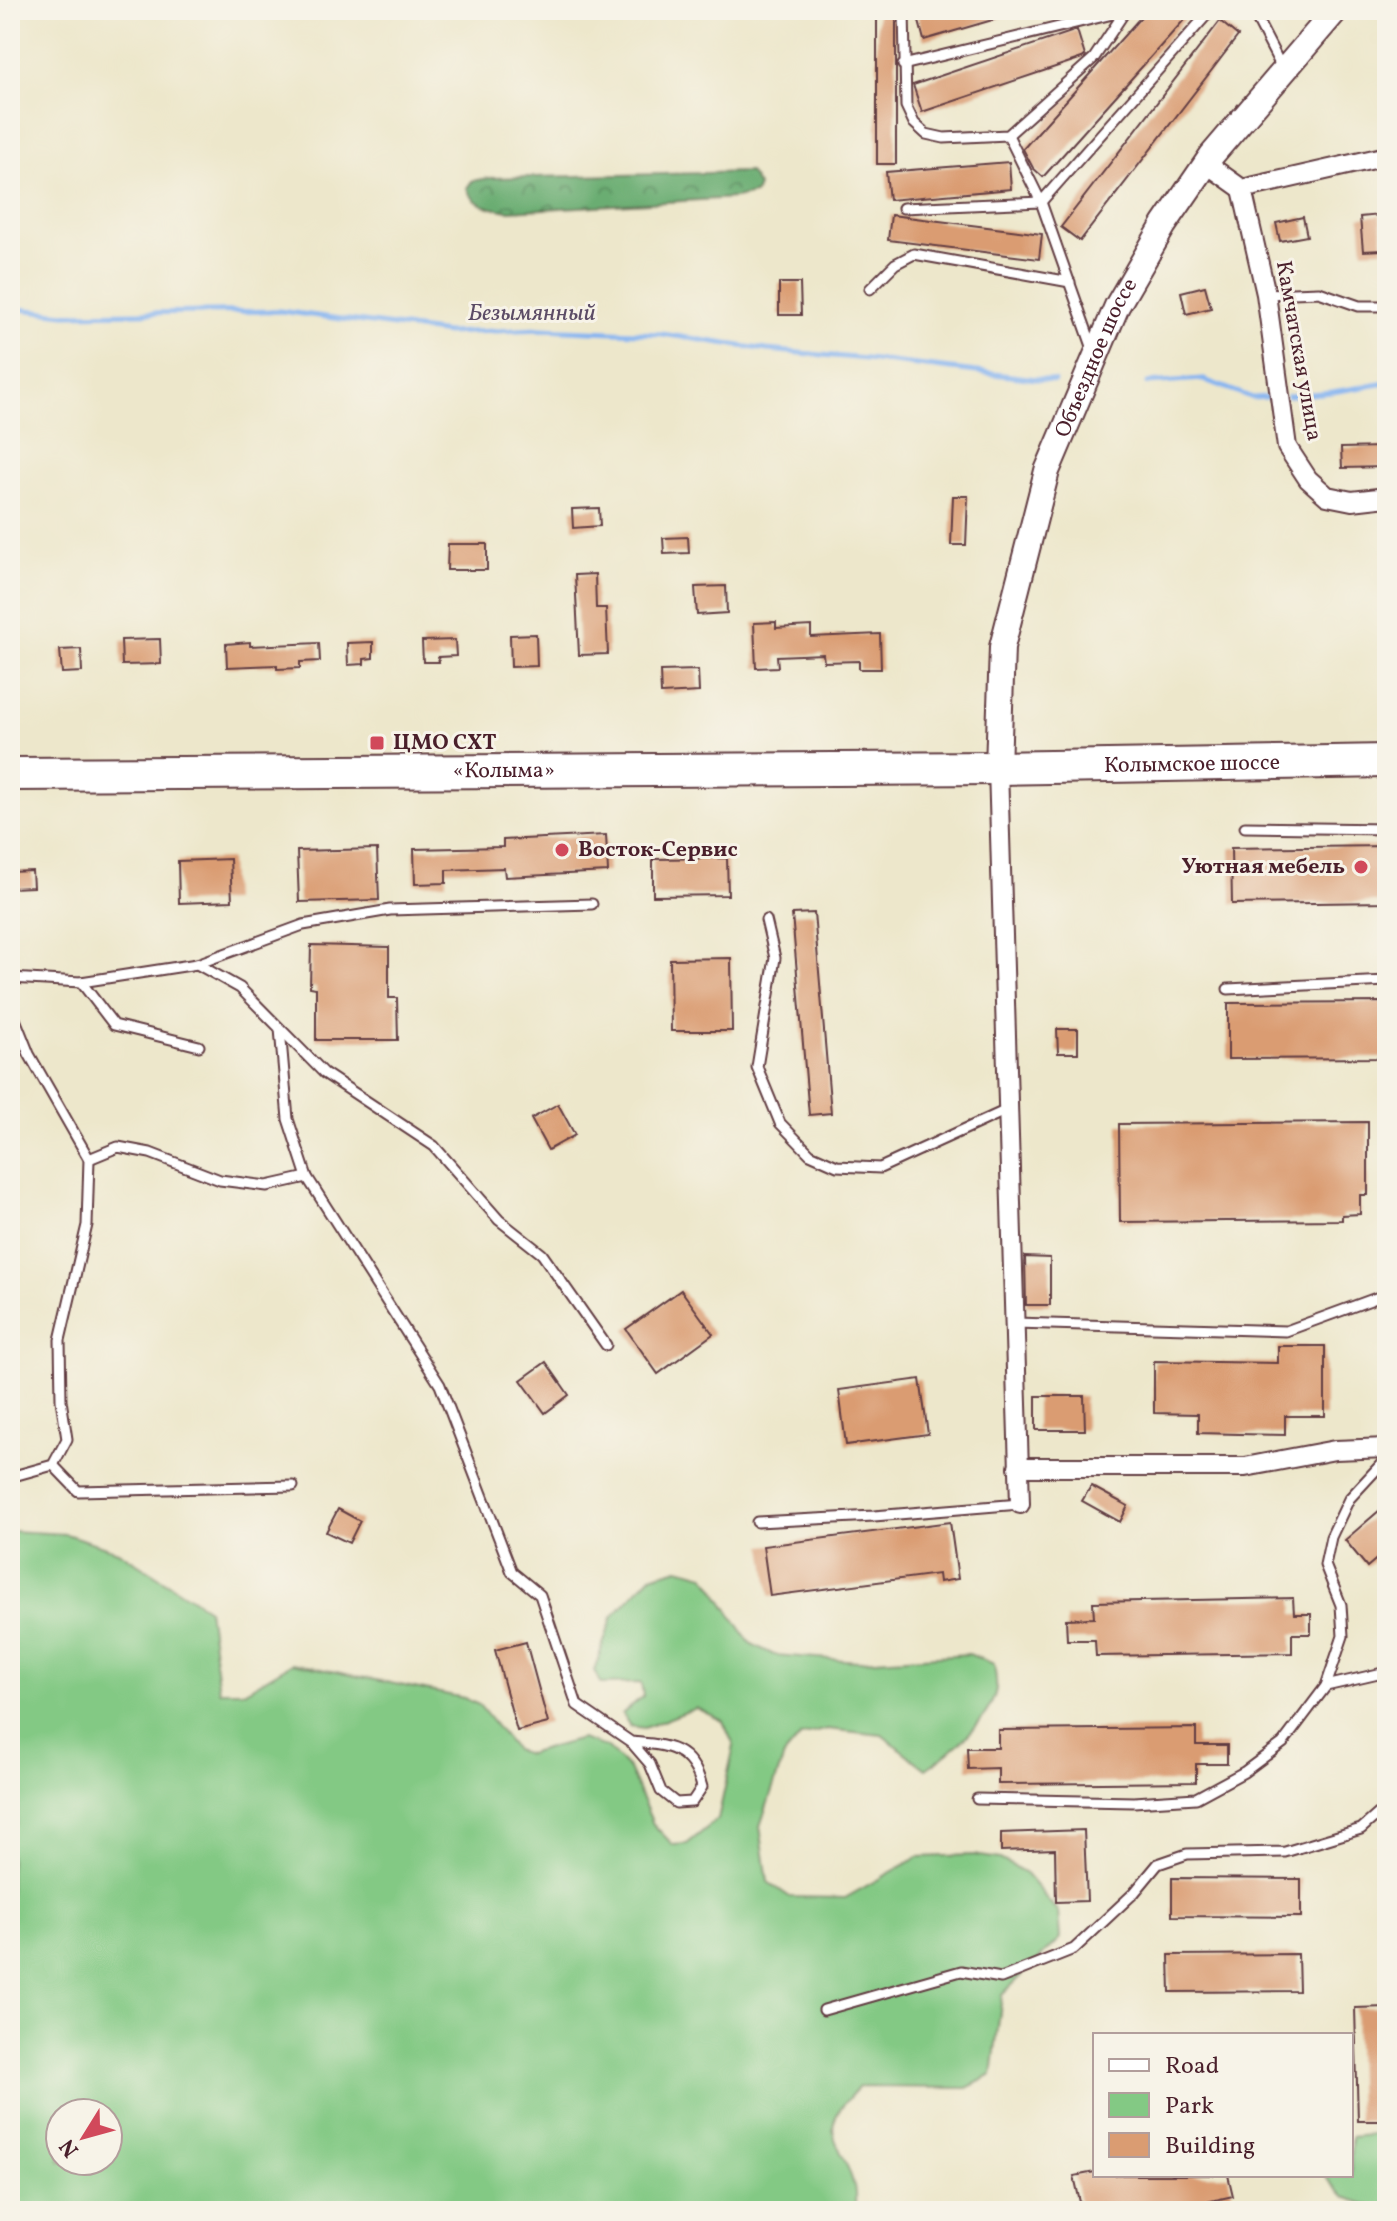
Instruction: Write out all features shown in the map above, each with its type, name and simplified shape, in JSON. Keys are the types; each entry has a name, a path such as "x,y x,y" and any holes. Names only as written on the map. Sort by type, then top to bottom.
{"highway":[{"name":"Колымское шоссе","path":"998,768 1387,761"},
{"name":"«Колыма»","path":"10,774 998,768"}],"street":[{"name":"Объездное шоссе","path":"998,768 1002,647 1047,471 1117,306 1140,264 1207,164 1336,10"},
{"path":"1207,164 1242,189 1387,156"},
{"name":"Камчатская улица","path":"1242,189 1266,294 1287,447 1308,479 1327,496 1352,501 1387,497"},
{"path":"998,768 1020,1504"},
{"path":"1018,1467 1245,1467 1335,1450 1387,1448"}],"lane":[{"path":"904,10 906,106 914,123 926,134 944,138 1008,135 1094,58 1126,10"},
{"path":"903,65 1091,14 1126,10"},
{"path":"903,208 1041,202 1211,10"},
{"path":"1252,10 1284,71"},
{"path":"1008,135 1041,202 1096,356"},
{"path":"870,289 895,264 914,254 1070,282"},
{"path":"1266,294 1319,292 1359,306 1387,306"},
{"path":"1245,827 1387,829"},
{"path":"10,1477 53,1465 67,1439 61,1400 60,1340 87,1225 89,1159 29,1054 11,1009 11,978 81,982 197,964 303,925 390,910 592,904"},
{"path":"766,920 775,958 757,1067 780,1123 810,1154 837,1166 880,1168 1009,1109"},
{"path":"197,964 240,988 324,1073 434,1146 499,1220 542,1254 606,1345"},
{"path":"1228,989 1387,981"},
{"path":"81,982 114,1025 199,1046"},
{"path":"280,1029 288,1119 307,1177 440,1385 512,1572 540,1595 577,1705 631,1742 650,1764 661,1791 676,1803 692,1802 702,1787 698,1770 682,1752 662,1745 631,1742"},
{"path":"89,1159 118,1147 150,1153 220,1180 267,1186 307,1177"},
{"path":"1015,1323 1286,1331 1387,1294"},
{"path":"977,1799 1134,1802 1196,1798 1244,1772 1283,1743 1326,1686 1343,1636 1341,1605 1325,1565 1331,1537 1349,1499 1387,1458"},
{"path":"53,1465 78,1491 293,1486"},
{"path":"757,1522 1020,1504"},
{"path":"1326,1686 1387,1672"},
{"path":"824,2010 961,1971 1001,1978 1074,1949 1134,1893 1158,1864 1187,1854 1285,1852 1361,1829 1387,1806"},
{"path":"1233,2211 1261,2206 1343,2211"}],"green space":[{"path":"749,172 758,186 755,194 735,198 509,211 479,203 467,188 472,181 489,178"},
{"path":"10,1531 66,1534 118,1551 208,1609 219,1691 245,1691 292,1663 464,1698 479,1705 515,1750 527,1754 581,1739 608,1748 629,1769 653,1824 673,1845 687,1844 718,1819 734,1746 723,1721 696,1708 644,1728 630,1726 622,1714 643,1696 641,1683 601,1684 594,1671 613,1616 651,1576 679,1568 705,1575 750,1643 774,1655 859,1661 969,1654 994,1664 996,1689 986,1712 957,1745 926,1769 882,1735 827,1729 801,1736 784,1756 760,1826 768,1882 790,1897 845,1898 918,1857 973,1855 1000,1859 1024,1872 1058,1912 1060,1938 1002,1995 992,2075 967,2088 859,2087 845,2103 833,2126 837,2145 854,2186 855,2211 10,2211 10,1829 16,1824 19,1797 10,1791"},
{"path":"1387,2135 1387,2211 1344,2197 1326,2177 1353,2177 1353,2137"}],"building":[{"path":"877,10 896,10 896,164 877,164"},
{"path":"916,10 1013,10 1013,14 924,40"},
{"path":"1147,10 1193,10 1043,177 1033,168 1023,149"},
{"path":"1220,21 1238,36 1080,241 1061,227"},
{"path":"1077,30 1085,56 1082,58 922,112 913,85"},
{"path":"1009,162 1011,189 889,200 886,172"},
{"path":"891,215 1042,234 1039,259 888,240"},
{"path":"1380,215 1383,250 1363,251 1360,217"},
{"path":"1303,217 1307,236 1280,241 1276,223"},
{"path":"779,283 800,283 801,315 779,315"},
{"path":"1205,286 1211,308 1186,314 1181,292"},
{"path":"1384,447 1385,467 1342,468 1341,448"},
{"path":"953,496 968,496 966,545 951,545"},
{"path":"599,508 600,526 573,528 572,509"},
{"path":"688,537 689,553 664,554 663,538"},
{"path":"448,544 487,544 487,570 447,570"},
{"path":"595,574 596,608 606,608 608,654 579,655 575,575"},
{"path":"726,586 727,613 697,615 695,587"},
{"path":"776,622 776,628 811,626 811,637 880,634 881,669 859,669 859,661 824,662 823,654 777,656 778,667 756,668 754,623"},
{"path":"536,634 537,666 511,667 510,635"},
{"path":"160,639 161,664 122,665 121,640"},
{"path":"455,640 456,656 438,657 439,662 423,662 422,641"},
{"path":"250,642 250,646 319,643 320,661 300,662 300,668 277,669 277,665 227,667 226,644"},
{"path":"373,642 373,658 364,659 364,664 348,665 347,643"},
{"path":"81,649 82,672 62,673 60,650"},
{"path":"698,670 699,692 661,694 660,671"},
{"path":"606,835 608,872 505,877 504,868 446,870 446,883 415,884 414,849 503,847 503,840"},
{"path":"1387,846 1387,902 1232,904 1231,848"},
{"path":"377,849 379,900 299,902 297,851"},
{"path":"727,858 728,895 653,896 653,859"},
{"path":"230,859 232,901 179,903 178,861"},
{"path":"32,871 33,887 10,888 10,872"},
{"path":"814,913 831,1113 809,1115 792,914"},
{"path":"311,945 389,947 389,998 397,998 398,1040 316,1040 316,988 310,987"},
{"path":"731,958 732,1031 671,1031 670,959"},
{"path":"1387,1002 1387,1058 1228,1059 1228,1003"},
{"path":"1057,1029 1078,1029 1078,1053 1058,1053"},
{"path":"558,1104 575,1135 548,1150 531,1119"},
{"path":"1368,1122 1368,1195 1360,1195 1360,1214 1342,1215 1342,1220 1120,1222 1119,1124"},
{"path":"1025,1257 1050,1258 1050,1305 1026,1305"},
{"path":"681,1290 713,1334 658,1374 626,1329"},
{"path":"1278,1346 1325,1346 1325,1416 1285,1416 1285,1435 1198,1433 1198,1414 1154,1413 1154,1361 1278,1363"},
{"path":"546,1362 569,1395 545,1413 521,1380"},
{"path":"920,1379 928,1434 846,1445 839,1390"},
{"path":"1036,1396 1084,1396 1085,1430 1036,1430"},
{"path":"1091,1486 1128,1506 1120,1522 1082,1501"},
{"path":"1387,1504 1387,1550 1367,1567 1345,1540"},
{"path":"338,1509 360,1521 349,1543 326,1532"},
{"path":"950,1522 958,1579 939,1582 938,1574 770,1596 763,1546"},
{"path":"1293,1598 1294,1614 1311,1614 1311,1634 1292,1634 1292,1653 1096,1656 1095,1640 1067,1640 1066,1619 1094,1618 1093,1602"},
{"path":"526,1642 548,1723 517,1731 495,1650"},
{"path":"1196,1728 1196,1745 1227,1745 1227,1764 1196,1764 1196,1782 998,1784 998,1768 968,1769 967,1748 998,1748 998,1730"},
{"path":"1084,1830 1087,1901 1056,1902 1055,1849 1001,1851 1001,1833"},
{"path":"1172,1878 1301,1879 1301,1917 1172,1916"},
{"path":"1298,1954 1299,1991 1170,1992 1169,1955"},
{"path":"1387,2007 1387,2121 1358,2121 1355,2008"},
{"path":"1093,2172 1093,2177 1228,2177 1233,2196 1167,2211 1082,2211 1074,2176"}],"waterway":[{"name":"Безымянный","path":"10,308 65,314 280,311 447,333 541,329 662,334 767,350 1054,381"},
{"name":"Безымянный","path":"1148,383 1202,379 1253,398 1268,397"},
{"name":"Безымянный","path":"1288,396 1387,383"}],"place":[{"name":"ЦМО СХТ","path":"377,743"},
{"name":"Восток-Сервис","path":"562,850"},
{"name":"Уютная мебель","path":"1361,867"}]}
